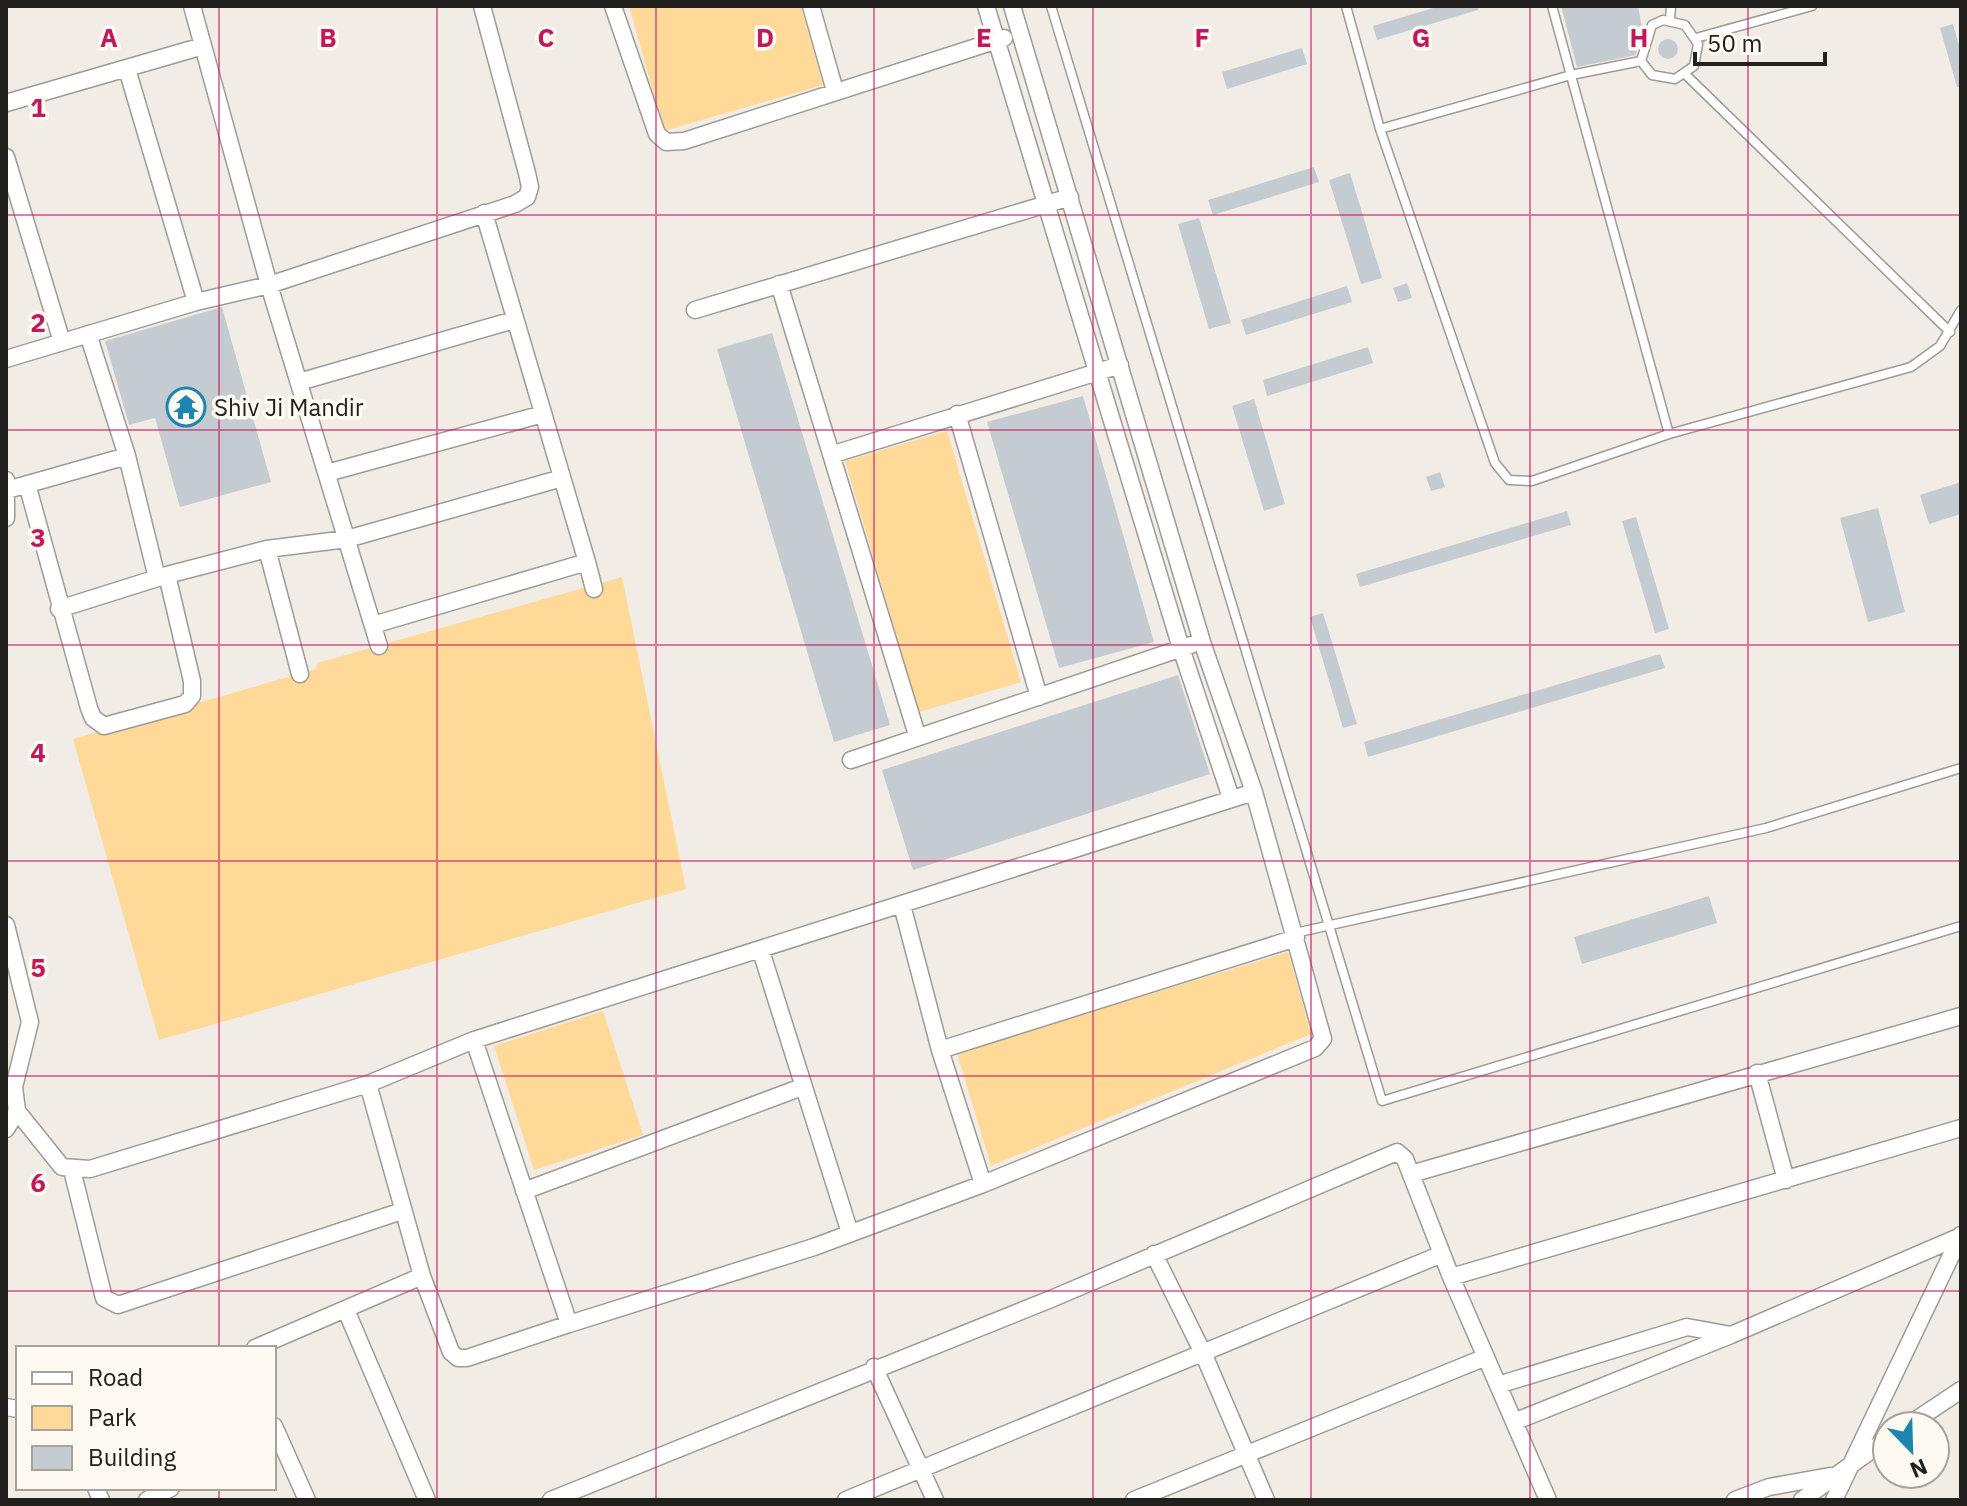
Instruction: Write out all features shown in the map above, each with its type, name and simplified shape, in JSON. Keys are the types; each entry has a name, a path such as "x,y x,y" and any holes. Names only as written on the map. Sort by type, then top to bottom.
{"street":[{"path":"192,6 269,285 379,646"},
{"path":"6,359 196,302 269,285 515,204 527,197 530,187 482,6"},
{"path":"613,6 657,134 666,142 684,141 1020,33"},
{"path":"811,6 835,91"},
{"path":"986,6 1181,648 1231,798"},
{"path":"368,1084 422,1276 446,1345 458,1358 850,1233 983,1184 1320,1045 1324,1034 1254,792 1202,642 1012,6"},
{"path":"6,103 203,46"},
{"path":"127,69 196,302"},
{"path":"6,157 62,342"},
{"path":"695,310 1070,197"},
{"path":"484,213 594,589"},
{"path":"779,284 834,454 917,735"},
{"path":"299,382 514,320"},
{"path":"27,484 59,609 89,708 98,723 111,725 185,704 192,696 192,681 88,334"},
{"path":"834,454 1120,365"},
{"path":"327,473 543,414"},
{"path":"957,414 1039,697"},
{"path":"6,518 7,485 27,484 127,456"},
{"path":"59,609 162,576 267,549 347,539 562,478"},
{"path":"267,549 300,674"},
{"path":"373,625 587,562"},
{"path":"851,760 917,735 1202,642"},
{"path":"6,925 28,1004 30,1035 14,1087 17,1111 53,1159 72,1170 103,1167 368,1084 474,1040 1254,792"},
{"path":"902,905 940,1050 983,1184"},
{"path":"940,1050 1296,935"},
{"path":"761,951 850,1233"},
{"path":"1411,1174 1961,1016"},
{"path":"474,1040 569,1324"},
{"path":"6,1056 25,1051"},
{"path":"1757,1073 1786,1180"},
{"path":"524,1191 802,1087"},
{"path":"6,1129 17,1111"},
{"path":"1451,1277 1961,1128"},
{"path":"551,1500 1154,1254 1391,1152 1402,1154 1451,1277 1548,1500"},
{"path":"72,1170 104,1298 118,1305 402,1211"},
{"path":"1516,1421 1731,1335 1961,1236"},
{"path":"1834,1500 1961,1236"},
{"path":"1154,1254 1204,1355 1266,1500"},
{"path":"846,1500 1204,1355 1442,1254"},
{"path":"260,1346 422,1276"},
{"path":"346,1310 427,1500"},
{"path":"1498,1385 1687,1327 1731,1335"},
{"path":"1134,1500 1486,1357"},
{"path":"874,1367 935,1500"},
{"path":"1931,1410 1961,1390"},
{"path":"276,1434 307,1500"},
{"path":"1802,1500 1871,1450"},
{"path":"1735,1500 1769,1487 1833,1476"},
{"path":"147,1500 166,1490"}],"lane":[{"path":"1051,6 1382,1101 1961,926"},
{"path":"1346,6 1380,129 1500,472 1509,480 1532,481 1669,434 1911,367 1930,357 1950,332 1961,310"},
{"path":"1552,6 1669,434"},
{"path":"1670,20 1671,6"},
{"path":"1696,38 1812,6"},
{"path":"1670,20 1685,25 1696,38 1698,55 1685,74 1663,79 1652,75 1641,61 1652,25 1670,20"},
{"path":"1380,129 1571,75 1641,61"},
{"path":"1685,74 1950,332"},
{"path":"1296,935 1329,925 1766,828 1961,768"}],"green space":[{"path":"629,6 801,6 823,85 664,131"},
{"path":"947,431 1021,682 919,712 845,461"},
{"path":"622,577 686,889 159,1040 73,739 316,669 317,663"},
{"path":"1288,952 1311,1034 991,1166 957,1053"},
{"path":"603,1011 643,1135 534,1170 494,1046"}],"building":[{"path":"1440,6 1478,6 1478,10 1377,40 1373,26"},
{"path":"1561,6 1638,6 1642,28 1636,55 1577,67"},
{"path":"1953,24 1961,53 1961,87 1957,87 1940,28"},
{"path":"1668,39 1675,42 1678,49 1675,56 1668,59 1661,56 1658,49 1661,42"},
{"path":"1302,48 1307,64 1227,89 1222,72"},
{"path":"1314,167 1319,182 1213,215 1208,200"},
{"path":"1350,173 1382,278 1361,284 1329,180"},
{"path":"1199,218 1231,323 1209,329 1178,224"},
{"path":"1407,283 1412,298 1398,302 1393,288"},
{"path":"1347,286 1352,302 1246,335 1241,320"},
{"path":"222,307 271,482 180,507 155,418 129,425 105,341"},
{"path":"772,333 890,725 834,742 717,349"},
{"path":"1368,347 1373,363 1267,396 1263,380"},
{"path":"1083,396 1154,642 1059,668 987,422"},
{"path":"1254,399 1285,504 1264,511 1232,406"},
{"path":"1440,472 1445,487 1431,491 1426,477"},
{"path":"1961,482 1961,514 1929,524 1920,495"},
{"path":"1878,508 1905,612 1868,622 1840,518"},
{"path":"1567,511 1571,525 1360,587 1356,574"},
{"path":"1636,517 1669,629 1655,633 1622,521"},
{"path":"1323,613 1357,724 1343,728 1310,617"},
{"path":"1660,654 1665,668 1368,757 1364,742"},
{"path":"1178,675 1210,774 913,870 882,770"},
{"path":"1709,896 1717,923 1582,964 1574,937"}],"place":[{"name":"Shiv Ji Mandir","path":"186,407"}]}
